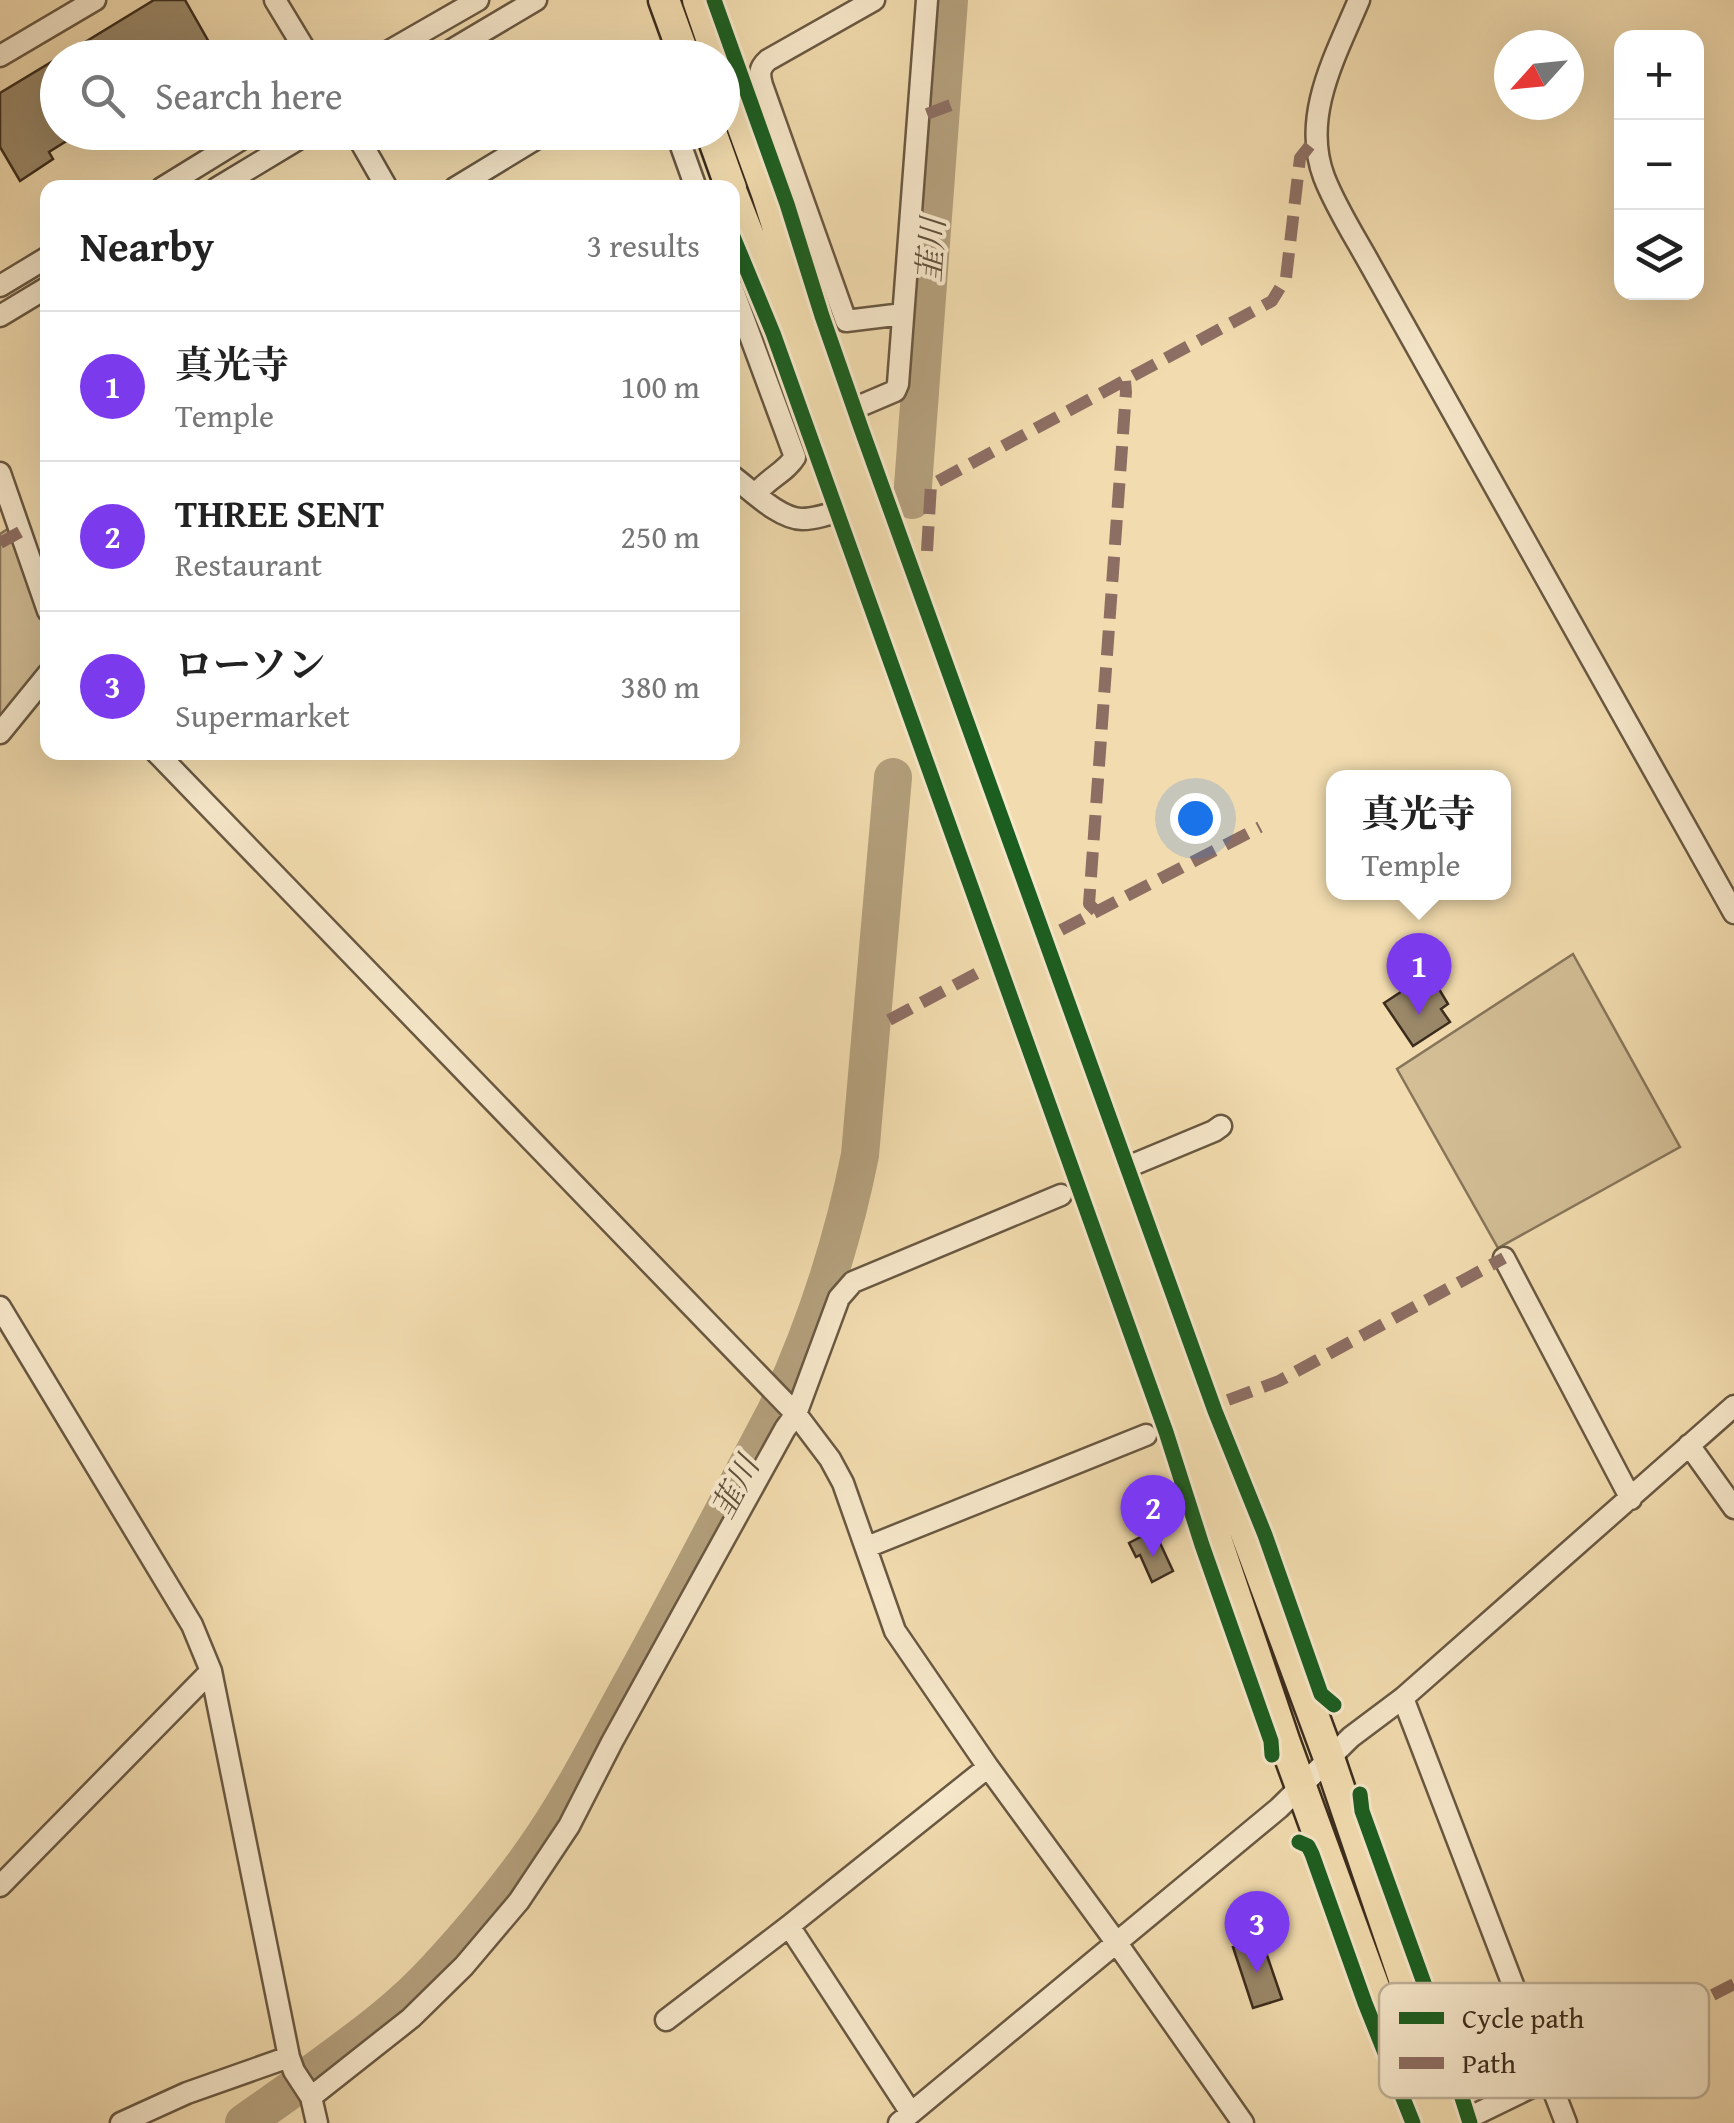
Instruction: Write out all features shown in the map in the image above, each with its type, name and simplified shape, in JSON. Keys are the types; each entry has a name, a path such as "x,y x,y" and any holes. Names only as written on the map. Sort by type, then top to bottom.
{"highway":[{"path":"664,0 678,40"},
{"path":"698,0 712,40"},
{"path":"740,122 1113,1174 1329,1758 1407,1983"},
{"path":"718,150 728,180"},
{"path":"740,211 1014,958 1379,2000"},
{"path":"1418,2098 1428,2123"},
{"path":"1447,2098 1456,2123"}],"street":[{"path":"0,56 95,0"},
{"path":"275,0 299,40"},
{"path":"408,40 478,0"},
{"path":"468,40 536,0"},
{"path":"874,0 768,60 762,65 760,78 846,321 903,314"},
{"path":"841,414 895,391 898,384 927,0"},
{"path":"1359,0 1326,78 1318,108 1315,139 1325,180 1734,913"},
{"path":"175,180 224,150"},
{"path":"229,180 280,150"},
{"path":"365,150 382,180"},
{"path":"467,180 518,150"},
{"path":"682,150 693,180"},
{"path":"0,286 40,262"},
{"path":"0,316 40,293"},
{"path":"740,308 795,456 756,494"},
{"path":"0,473 40,588"},
{"path":"740,482 779,512 795,519 850,507"},
{"path":"0,734 40,684"},
{"path":"164,760 793,1411 830,1459 849,1498 895,1631 988,1768 1243,2123"},
{"path":"1113,1174 1222,1126"},
{"path":"311,2098 411,2018 464,1966 519,1901 569,1826 785,1430 838,1298 853,1282 1061,1195"},
{"path":"1504,1258 1632,1499"},
{"path":"0,1307 192,1626 210,1671 289,2057 311,2098 317,2123"},
{"path":"789,1926 905,2118 1279,1808 1351,1737 1403,1698 1734,1406"},
{"path":"867,1547 1146,1435"},
{"path":"1689,1445 1734,1508"},
{"path":"0,1886 210,1671"},
{"path":"1403,1698 1511,1983"},
{"path":"666,2020 988,1768"},
{"path":"121,2123 188,2093 289,2057"},
{"path":"1456,2123 1508,2098"},
{"path":"1556,2098 1566,2123"}],"shaded area":[{"path":"11,527 40,614 40,672 0,721 0,534"},
{"path":"1573,954 1680,1147 1498,1248 1397,1069"}],"building":[{"path":"154,0 185,0 208,40 88,40"},
{"path":"40,69 40,150 52,150 49,152 53,159 20,181 0,147 0,93"},
{"path":"1422,978 1429,989 1436,984 1448,1004 1441,1009 1450,1022 1413,1046 1384,1003"},
{"path":"1154,1530 1173,1571 1152,1582 1140,1555 1136,1557 1129,1543"},
{"path":"1261,1938 1282,1999 1253,2008 1233,1947"}],"waterway":[{"name":"韮川","path":"912,500 949,0"},
{"name":"韮川","path":"308,2076 407,1999 487,1912 533,1852 570,1795 644,1660 789,1382 825,1287 860,1155 893,777"},
{"name":"韮川","path":"244,2123 295,2087"}],"marked path":[{"path":"927,114 959,102"},
{"path":"927,551 931,485 1272,301 1286,278 1300,158 1315,139"},
{"path":"1096,911 1089,904 1125,381"},
{"path":"0,543 20,532"},
{"path":"1061,930 1260,827"},
{"path":"889,1020 981,971"},
{"path":"1228,1400 1279,1381 1504,1258"},
{"path":"1709,1997 1734,1984"}],"cycle path":[{"path":"714,0 728,40"},
{"path":"740,73 861,428 1215,1411 1265,1535 1321,1694 1334,1705"},
{"path":"740,253 773,333 1166,1432 1271,1741 1272,1755"},
{"path":"1360,1794 1362,1811 1424,1983"},
{"path":"1299,1842 1308,1846 1312,1854 1379,2038"},
{"path":"1403,2098 1413,2123"},
{"path":"1462,2098 1470,2123"}],"place":[{"name":"真光寺","path":"1419,1015"},
{"name":"THREE SENT","path":"1153,1557"},
{"name":"ローソン","path":"1257,1973"}]}
